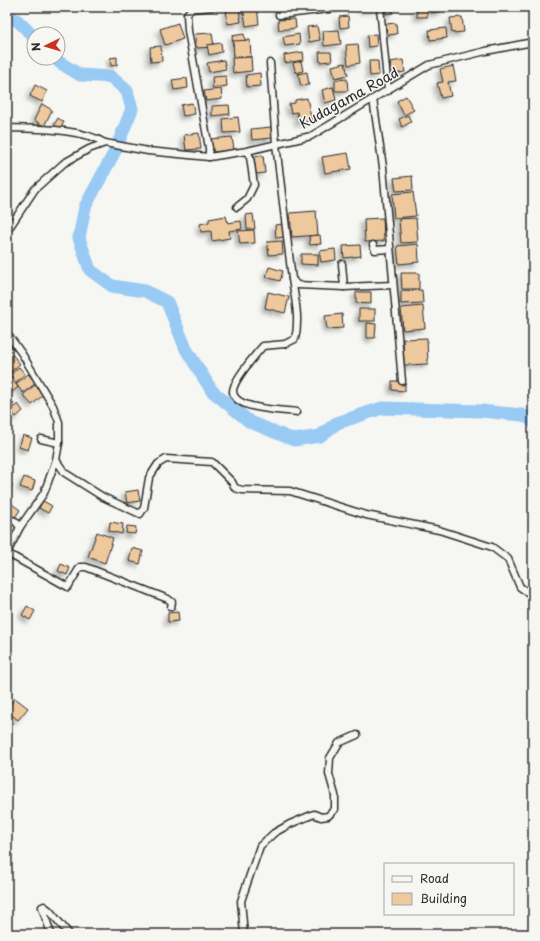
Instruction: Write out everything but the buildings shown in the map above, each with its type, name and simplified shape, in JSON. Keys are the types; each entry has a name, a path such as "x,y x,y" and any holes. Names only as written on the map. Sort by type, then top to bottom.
{"street":[{"path":"209,157 188,31 187,14 191,9 212,7"},
{"path":"279,14 345,7"},
{"path":"380,7 388,91"},
{"name":"Kudagama Road","path":"105,143 148,151 209,157 311,136 429,65 486,51 533,42"},
{"path":"270,63 276,144 298,328 295,339 285,344 263,346 235,383 233,391 235,397 241,402 251,406 297,412"},
{"path":"374,99 383,166 402,381"},
{"path":"7,128 58,130 97,138 105,143"},
{"path":"7,231 35,189 64,163 89,149 105,143"},
{"path":"237,207 246,199 254,185 250,158 247,150"},
{"path":"373,245 375,250 390,249"},
{"path":"342,264 344,287"},
{"path":"292,279 297,285 344,287 393,285"},
{"path":"7,333 22,354 53,406 59,422 59,443 56,460 44,493 20,527 7,553 68,587 80,567 86,567 168,599 172,602 171,608"},
{"path":"41,439 59,443"},
{"path":"56,460 65,473 103,497 140,514 144,508 149,478 158,464 166,459 212,462 232,482 235,488 242,490 290,491 366,516 439,530 492,547 508,559 520,587 533,596"},
{"path":"7,518 15,521 20,527"},
{"path":"244,934 241,901 260,846 274,833 290,824 314,814 321,817 328,816 335,809 335,795 329,774 330,758 339,743 357,735"},
{"path":"51,934 42,907 44,906 69,934"}],"waterway":[{"path":"7,15 18,21 26,29"},
{"path":"65,66 80,75 111,77 127,91 132,109 115,151 85,207 79,238 90,270 112,286 145,291 167,302 186,349 212,391 250,422 294,440 320,436 337,423 382,408 481,411 522,415 533,422"}]}
